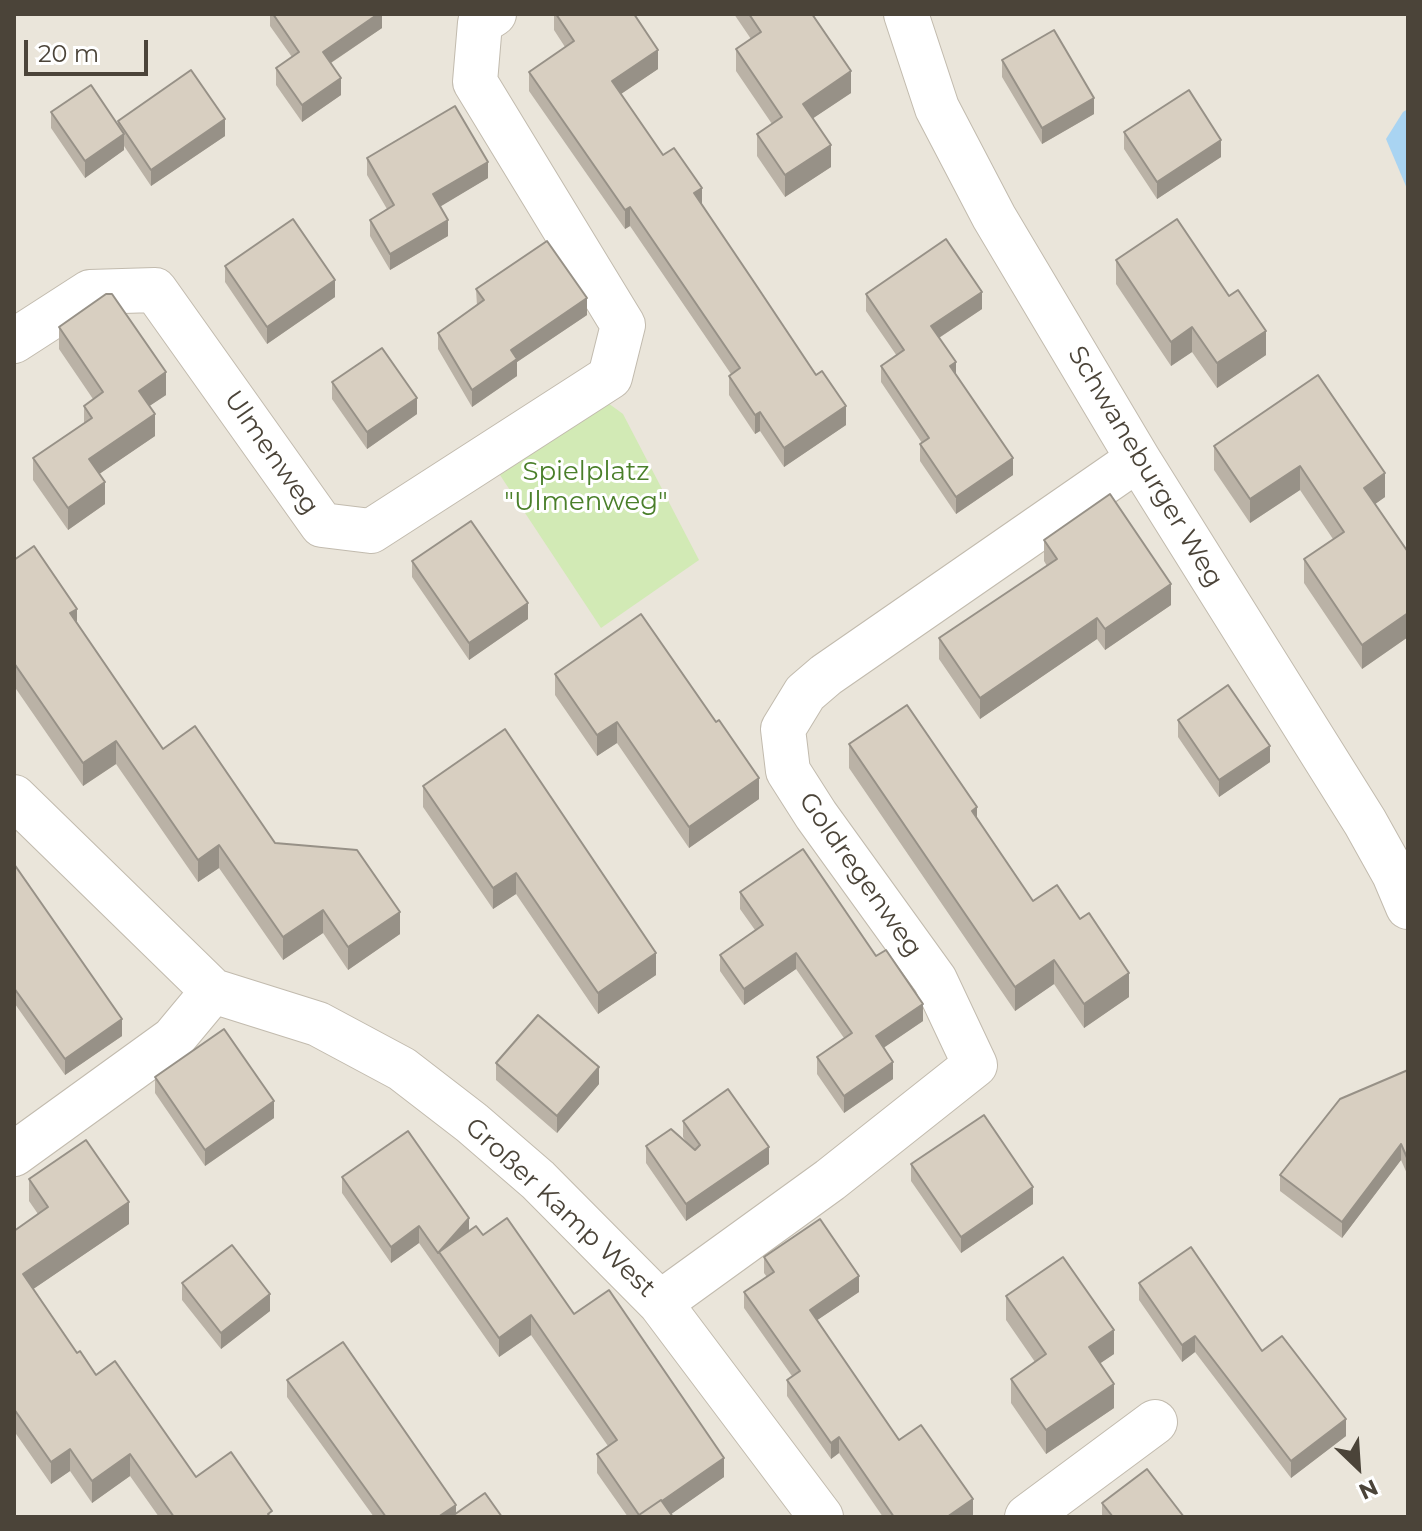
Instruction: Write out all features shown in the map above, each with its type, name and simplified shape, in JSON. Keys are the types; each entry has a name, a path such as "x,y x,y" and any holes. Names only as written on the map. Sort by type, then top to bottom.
{"street":[{"name":"Ulmenweg","path":"14,341 90,292 155,290 322,525 371,531 610,377 623,325 475,82 480,23 494,14"},
{"name":"Schwaneburger Weg","path":"906,14 937,108 979,190 1138,459 1365,822 1394,874 1408,907"},
{"name":"Goldregenweg","path":"660,1303 830,1180 975,1065 935,980 816,815 788,771 783,729 805,693 826,675 1138,459"},
{"name":"Großer Kamp West","path":"14,797 213,991 318,1024 402,1069 472,1123 538,1180 660,1303 821,1517"},
{"path":"14,1154 173,1039 213,991"},
{"path":"1027,1517 1155,1422"}],"shaded area":[{"path":"14,14 1408,14 1408,1517 14,1517"}],"green space":[{"name":"Spielplatz \"Ulmenweg\"","path":"608,403 623,414 699,560 601,628 496,469"}],"water":[{"path":"1408,109 1408,191 1386,139"}],"building":[{"path":"273,14 378,14 323,52 341,78 302,105 276,68 299,52"},
{"path":"556,14 634,14 658,50 612,81 663,155 674,148 702,188 694,193 816,375 822,371 846,406 784,448 760,412 755,415 729,376 740,368 630,207 625,210 529,72 574,41"},
{"path":"749,14 812,14 851,71 803,104 831,145 785,175 757,134 782,117 736,49 761,32"},
{"path":"1054,30 1094,98 1042,128 1002,60"},
{"path":"191,70 225,119 151,170 118,121"},
{"path":"91,85 124,134 85,161 51,112"},
{"path":"1189,90 1221,140 1157,182 1124,132"},
{"path":"455,106 488,162 433,194 448,220 390,254 370,220 394,205 367,158"},
{"path":"293,219 335,280 267,327 225,266"},
{"path":"1177,219 1229,296 1238,290 1266,331 1217,363 1192,327 1171,342 1116,260"},
{"path":"946,239 982,292 931,326 956,362 950,366 1013,458 956,497 920,444 929,438 881,366 904,350 866,294"},
{"path":"547,241 587,298 511,350 517,359 472,390 438,333 484,300 476,289"},
{"path":"106,294 112,294 166,372 139,391 155,414 89,459 105,482 68,508 33,458 92,418 84,406 103,392 59,327"},
{"path":"382,348 417,398 367,432 332,382"},
{"path":"1318,375 1385,473 1364,488 1408,552 1408,613 1362,645 1304,559 1344,532 1300,466 1250,499 1214,446"},
{"path":"1110,494 1171,584 1105,629 1097,618 980,698 939,638 1057,559 1044,540"},
{"path":"471,521 528,603 469,643 412,561"},
{"path":"34,546 77,609 70,613 163,749 195,726 275,843 357,850 400,912 348,947 323,910 283,937 219,845 198,860 116,741 83,763 14,663 14,560"},
{"path":"641,614 759,778 689,827 617,722 597,735 555,674"},
{"path":"1228,685 1270,746 1219,780 1178,720"},
{"path":"907,705 977,807 972,811 1033,901 1057,885 1080,919 1089,913 1129,973 1084,1004 1054,960 1015,987 849,744"},
{"path":"505,729 656,953 598,993 516,873 493,888 423,786"},
{"path":"803,849 876,956 886,950 923,1004 876,1036 893,1062 844,1096 817,1057 852,1033 796,953 744,989 720,955 763,925 740,892"},
{"path":"14,864 122,1019 65,1059 14,988"},
{"path":"538,1015 599,1067 557,1116 496,1063"},
{"path":"224,1029 274,1101 205,1150 155,1077"},
{"path":"1408,1070 1408,1160 1401,1144 1342,1222 1280,1175 1340,1099"},
{"path":"728,1089 769,1147 686,1204 646,1146 671,1129 695,1150 700,1145 683,1121"},
{"path":"984,1115 1033,1187 961,1237 911,1164"},
{"path":"408,1131 469,1218 438,1253 419,1226 391,1247 342,1177"},
{"path":"86,1140 129,1202 23,1274 77,1353 80,1351 96,1375 115,1361 196,1477 231,1452 272,1511 268,1514 270,1517 174,1517 130,1454 92,1481 70,1449 51,1462 14,1409 14,1231 48,1207 29,1179"},
{"path":"507,1218 574,1314 609,1290 724,1458 639,1515 597,1454 617,1440 531,1315 499,1338 439,1252 476,1226 483,1235"},
{"path":"820,1219 859,1276 810,1310 899,1440 921,1425 973,1499 947,1517 894,1517 839,1437 831,1443 787,1380 800,1371 744,1292 774,1272 764,1257"},
{"path":"232,1245 270,1294 221,1333 182,1283"},
{"path":"1191,1247 1262,1351 1282,1336 1346,1419 1291,1461 1195,1336 1182,1345 1139,1283"},
{"path":"1063,1257 1114,1330 1089,1347 1114,1384 1046,1430 1011,1379 1046,1354 1006,1296"},
{"path":"343,1342 456,1505 438,1517 386,1517 287,1380"},
{"path":"1147,1469 1184,1517 1113,1517 1102,1503"},
{"path":"485,1493 502,1517 451,1517"},
{"path":"661,1500 673,1517 636,1517"}]}
